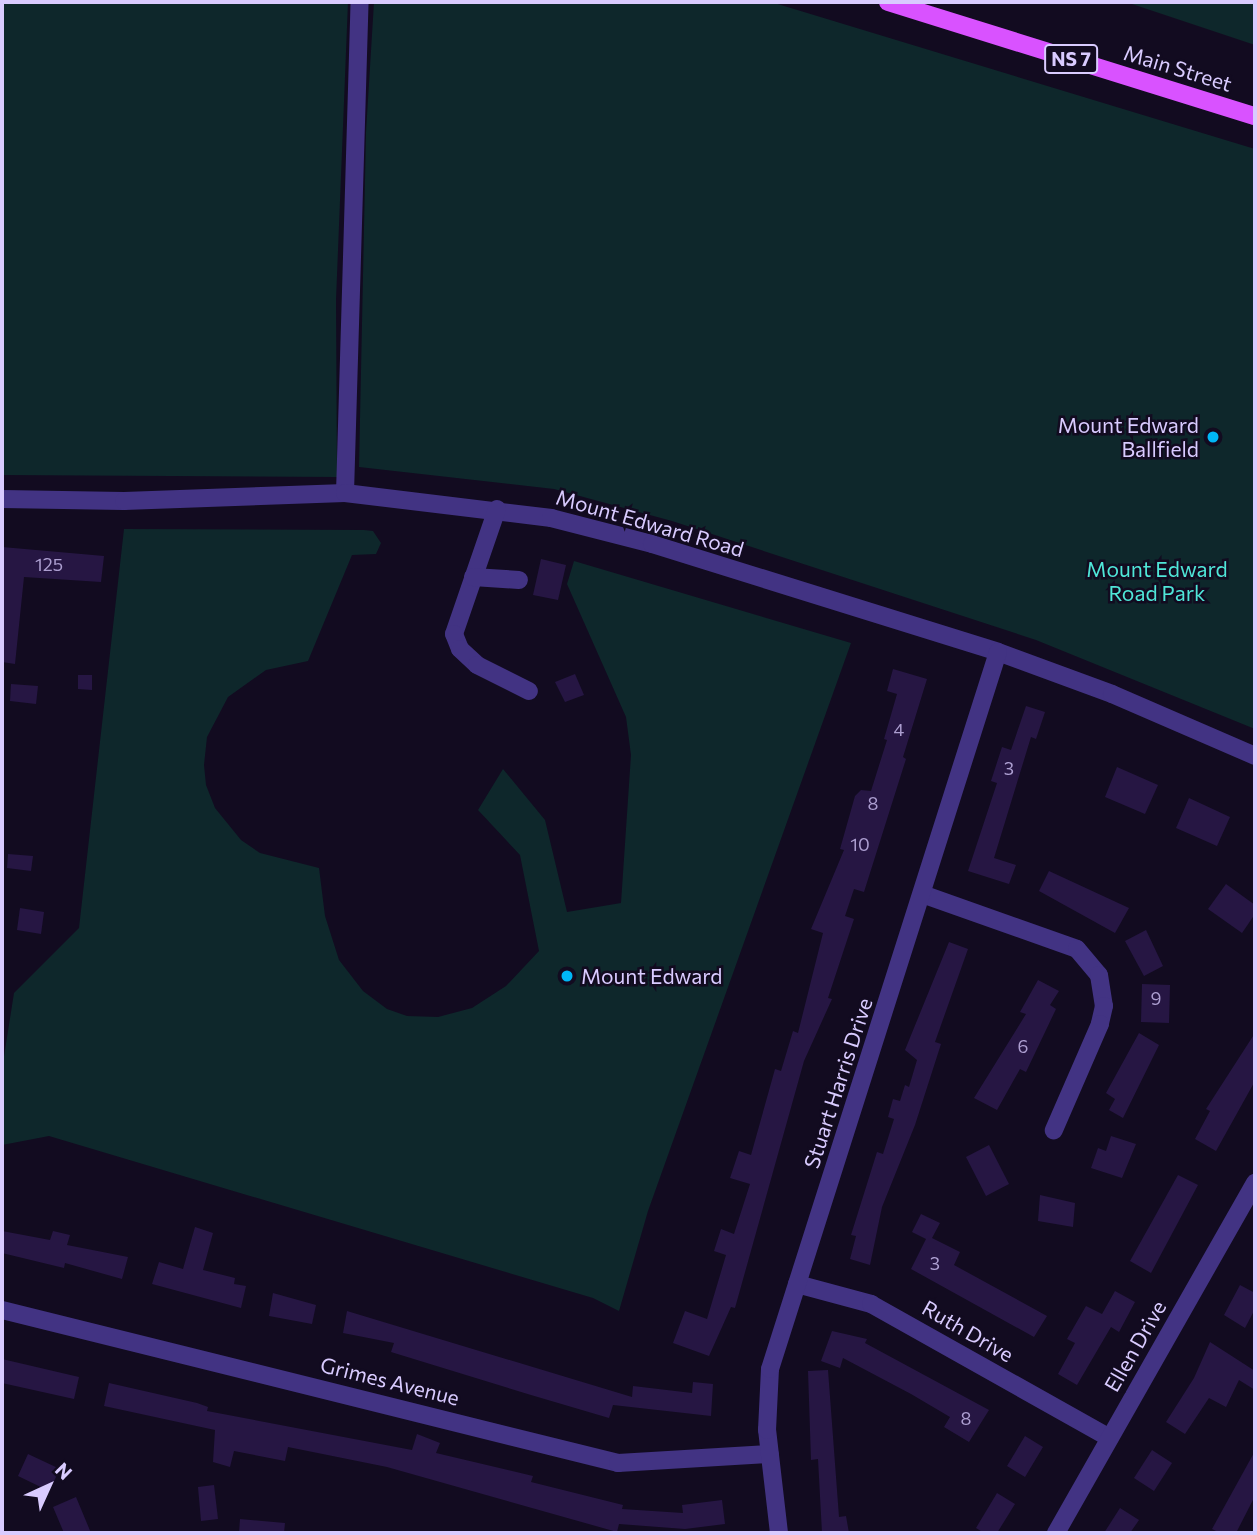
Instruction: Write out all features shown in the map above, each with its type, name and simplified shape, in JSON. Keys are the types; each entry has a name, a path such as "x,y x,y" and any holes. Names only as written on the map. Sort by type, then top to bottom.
{"main road":[{"name":"Main Street","path":"888,2 1255,116"}],"street":[{"path":"345,494 360,2"},
{"name":"Mount Edward Road","path":"2,499 124,501 345,494 497,509 652,544 998,652 1112,694 1255,756"},
{"path":"497,509 454,634 460,649 496,677 529,691"},
{"path":"473,577 519,580"},
{"name":"Stuart Harris Drive","path":"779,1533 770,1454 770,1369 998,652"},
{"path":"922,894 1077,949 1100,975 1104,1006 1100,1024 1054,1130"},
{"name":"Ellen Drive","path":"1056,1533 1108,1437 1255,1182"},
{"name":"Ruth Drive","path":"797,1283 871,1304 1108,1437"},
{"name":"Grimes Avenue","path":"2,1310 253,1369 618,1463 770,1454"}],"green space":[{"path":"2,2 348,2 336,300 337,477 2,475"},
{"name":"Mount Edward Road Park","path":"374,2 771,2 1255,149 1255,729 1036,640 672,521 554,489 359,467 366,132"},
{"path":"1126,2 1255,2 1255,45"},
{"path":"124,529 364,530 373,531 381,543 376,554 352,555 308,661 266,670 228,697 207,737 204,765 206,785 215,808 241,840 260,853 319,868 325,916 339,960 363,991 387,1009 407,1016 438,1017 472,1008 506,986 539,951 520,855 478,810 503,769 545,820 567,912 621,903 631,755 626,717 567,584 574,561 851,643 648,1211 619,1311 593,1298 49,1136 2,1145 2,1069 14,993 79,928"}],"building":[{"path":"2,547 104,556 101,582 24,577 15,664 2,662"},
{"path":"541,559 566,565 558,600 533,595"},
{"path":"893,669 927,679 903,757 906,759 864,892 854,889 845,916 854,919 828,998 832,999 804,1061 735,1308 731,1307 709,1356 673,1343 685,1311 707,1319 726,1255 714,1251 721,1229 734,1234 750,1184 730,1178 739,1151 751,1155 775,1069 781,1071 793,1031 798,1033 823,933 811,929 844,850 840,849 855,796 861,790 871,791 887,740 884,739 897,694 887,691"},
{"path":"575,674 584,695 565,702 555,682"},
{"path":"78,675 92,675 92,690 78,689"},
{"path":"11,684 38,686 36,704 10,701"},
{"path":"1026,706 1045,712 1036,739 1031,737 994,858 1016,865 1009,884 968,871 997,783 991,781 1002,747 1011,750"},
{"path":"1117,767 1158,785 1145,814 1105,797"},
{"path":"1189,798 1230,817 1217,846 1176,828"},
{"path":"8,854 33,856 31,871 7,868"},
{"path":"1049,871 1129,908 1115,933 1039,891"},
{"path":"1226,884 1255,905 1255,914 1242,933 1208,909"},
{"path":"20,908 44,912 41,934 17,930"},
{"path":"1146,930 1163,966 1144,976 1125,941"},
{"path":"949,942 968,949 935,1042 941,1044 915,1125 882,1207 870,1265 850,1259 856,1236 851,1235 877,1152 883,1154 894,1119 888,1117 893,1099 900,1101 905,1085 909,1087 917,1060 905,1050"},
{"path":"1038,980 1059,991 1050,1005 1056,1009 1026,1072 1020,1069 997,1110 974,1098 1026,1014 1020,1012"},
{"path":"1142,984 1170,985 1169,1023 1141,1022"},
{"path":"1139,1033 1159,1045 1123,1118 1109,1110 1115,1099 1106,1093"},
{"path":"1255,1033 1255,1081 1216,1151 1195,1139 1210,1111 1206,1109"},
{"path":"1111,1136 1136,1144 1122,1178 1091,1168 1098,1148 1106,1151"},
{"path":"989,1145 1009,1184 986,1196 966,1157"},
{"path":"1178,1175 1198,1185 1151,1273 1130,1261"},
{"path":"1040,1195 1075,1203 1073,1227 1038,1221"},
{"path":"921,1214 940,1223 932,1238 960,1252 954,1265 1047,1316 1034,1337 911,1269 926,1239 912,1232"},
{"path":"195,1227 213,1233 203,1270 235,1278 234,1284 246,1286 241,1308 152,1284 159,1262 183,1269"},
{"path":"2,1231 50,1240 53,1231 70,1235 67,1245 128,1257 122,1279 65,1263 64,1268 2,1253"},
{"path":"1240,1285 1255,1293 1255,1309 1245,1328 1224,1315"},
{"path":"1115,1291 1135,1302 1119,1332 1111,1327 1077,1385 1058,1374 1075,1343 1067,1339 1086,1306 1102,1314"},
{"path":"273,1293 316,1305 312,1324 269,1316"},
{"path":"347,1311 632,1397 633,1386 692,1393 693,1382 713,1384 711,1416 613,1405 609,1418 391,1352 394,1343 343,1333"},
{"path":"832,1331 867,1339 865,1343 989,1410 969,1442 944,1427 950,1417 911,1394 843,1358 840,1368 821,1361"},
{"path":"1210,1342 1255,1371 1255,1390 1239,1380 1226,1407 1209,1398 1185,1434 1166,1422 1194,1378"},
{"path":"2,1359 79,1377 74,1399 2,1383"},
{"path":"828,1370 839,1517 846,1516 849,1533 822,1533 818,1459 811,1460 808,1371"},
{"path":"109,1383 197,1403 208,1407 207,1411 412,1450 417,1434 440,1443 436,1453 533,1476 531,1482 623,1505 622,1509 683,1513 682,1505 722,1500 725,1524 685,1529 619,1524 617,1532 387,1467 288,1447 285,1461 234,1451 230,1467 213,1462 215,1430 104,1406"},
{"path":"1025,1436 1043,1447 1025,1477 1007,1466"},
{"path":"1152,1450 1172,1463 1154,1491 1134,1478"},
{"path":"1255,1451 1255,1496 1236,1533 1220,1533 1212,1529"},
{"path":"28,1454 60,1469 49,1491 18,1476"},
{"path":"214,1485 218,1519 201,1521 198,1487"},
{"path":"997,1493 1015,1504 997,1533 984,1533 976,1528"},
{"path":"76,1497 91,1533 64,1533 53,1507"},
{"path":"1120,1508 1139,1520 1130,1533 1104,1533"},
{"path":"240,1519 285,1523 284,1533 239,1533"}],"place":[{"name":"Mount Edward Ballfield","path":"1213,437"},
{"name":"Mount Edward","path":"567,976"}]}
